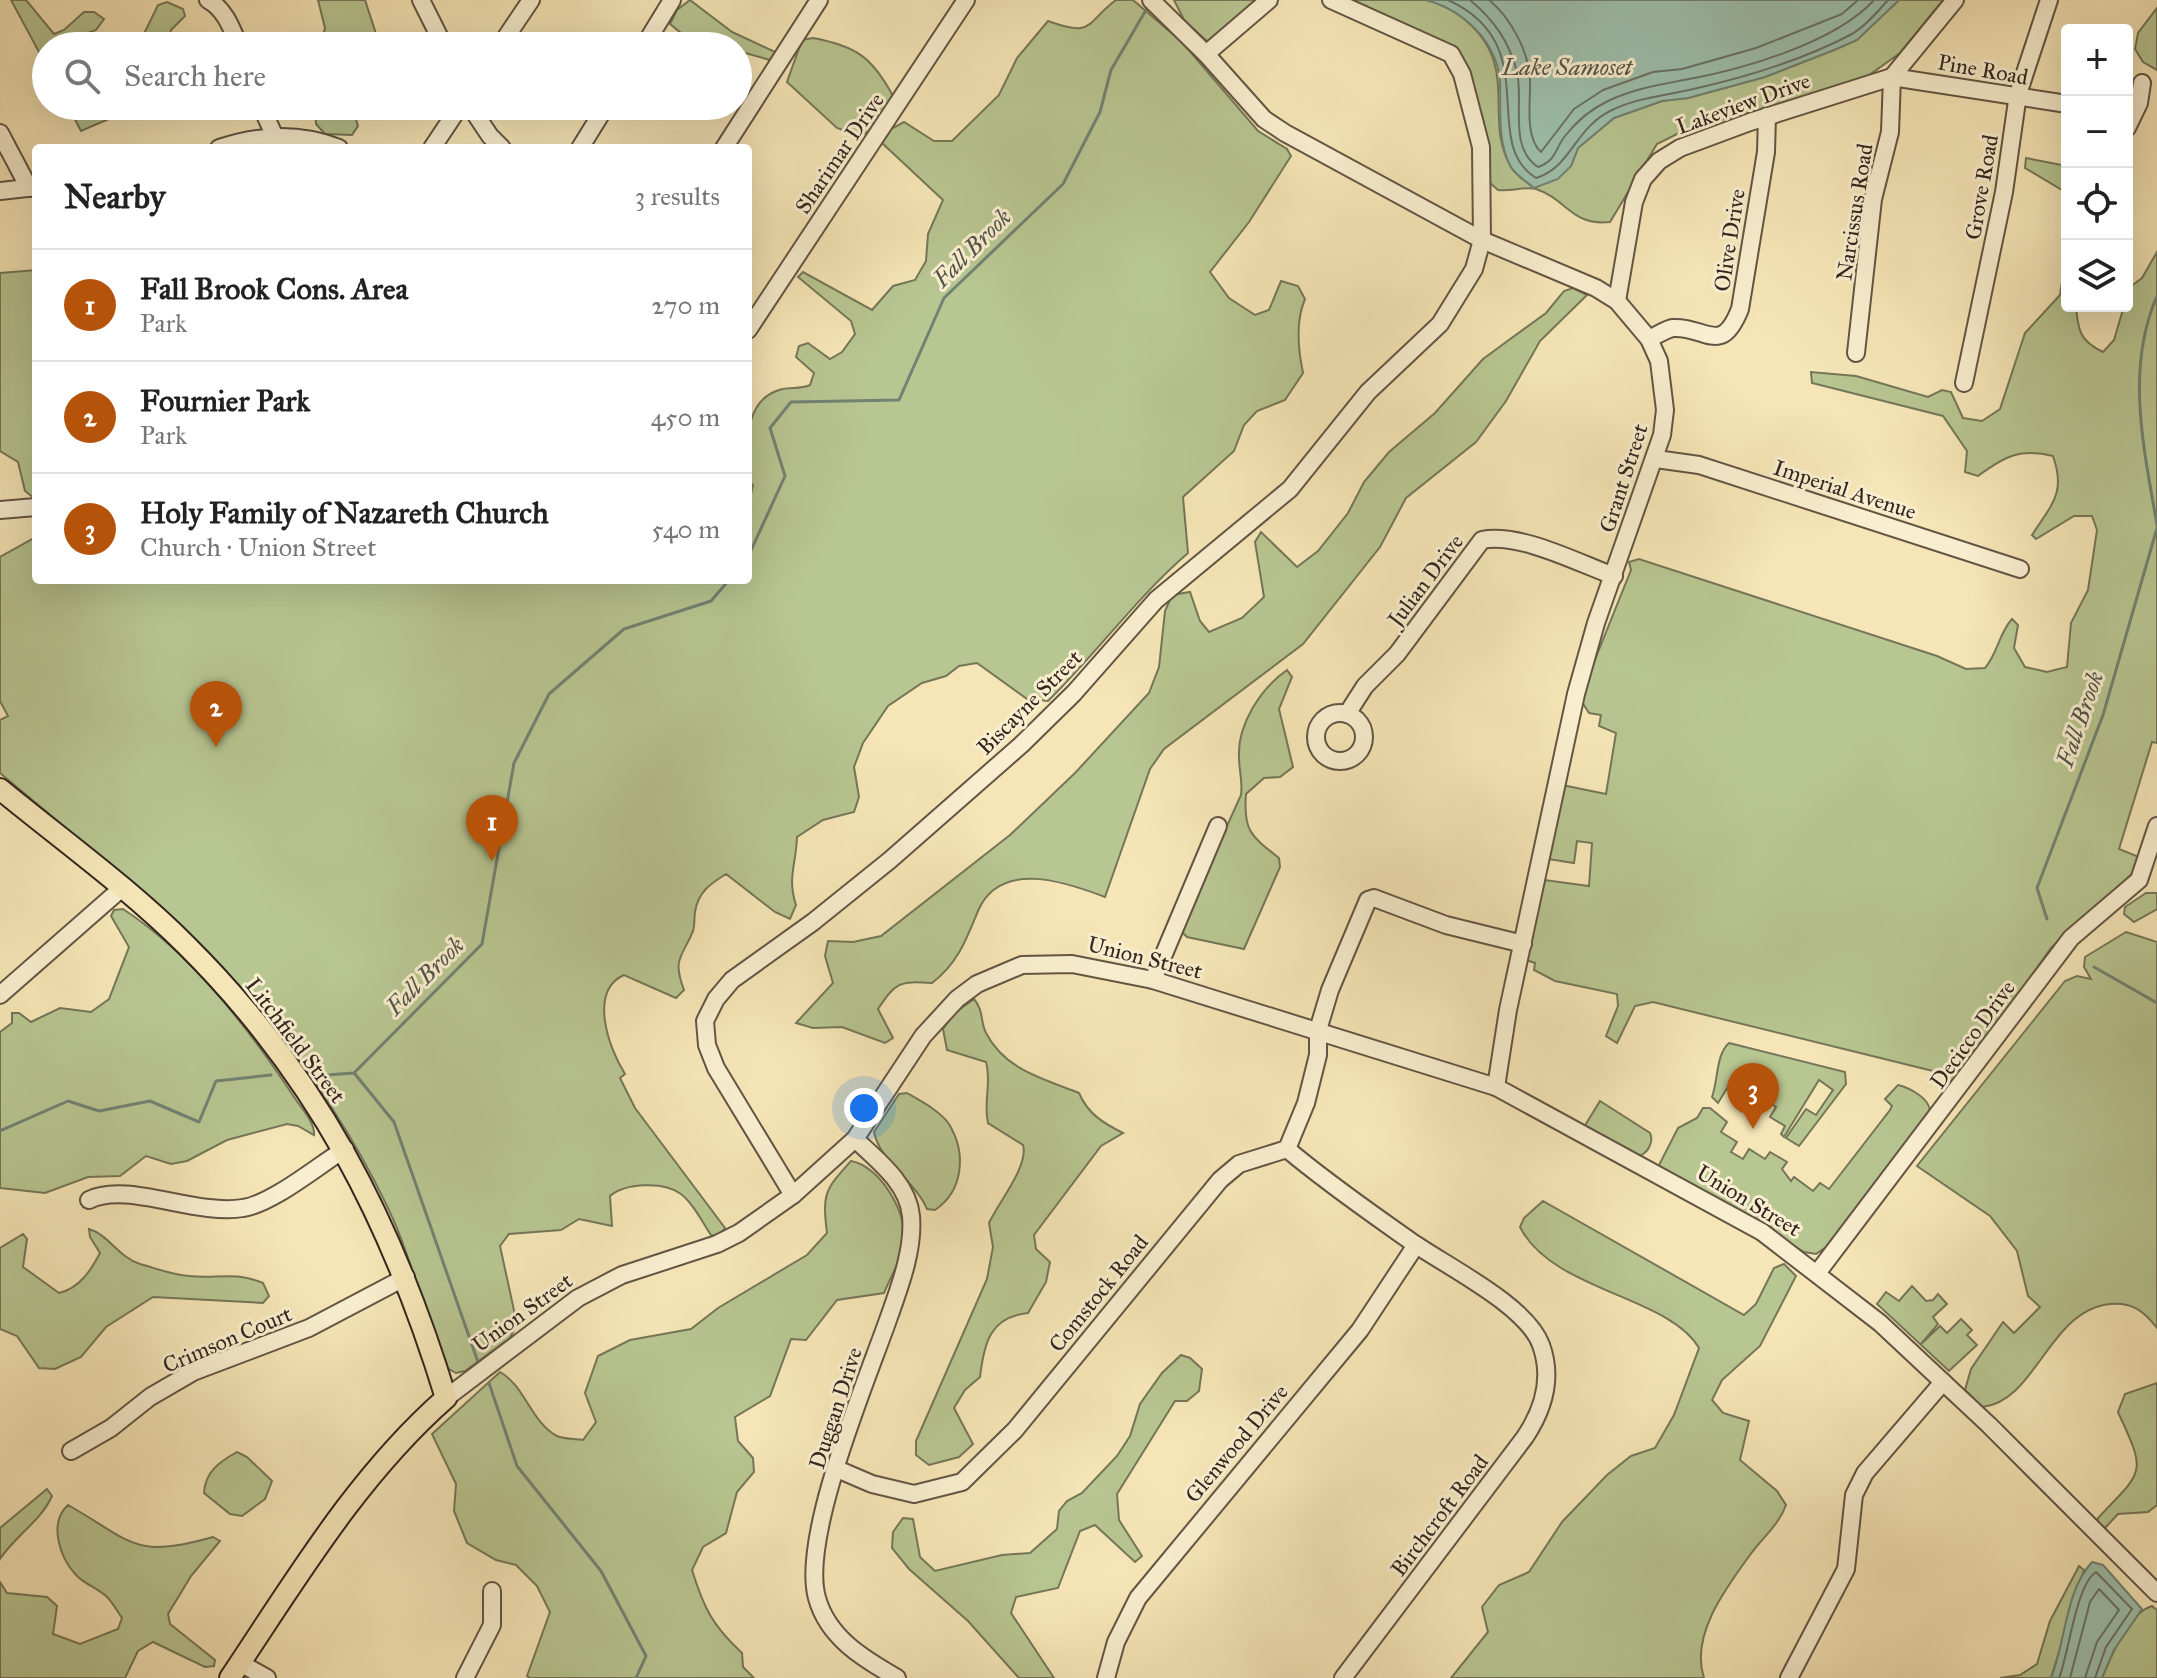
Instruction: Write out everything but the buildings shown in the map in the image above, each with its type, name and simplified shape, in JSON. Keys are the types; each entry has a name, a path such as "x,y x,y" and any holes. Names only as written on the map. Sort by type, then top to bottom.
{"main road":[{"name":"Litchfield Street","path":"1,791 122,888 187,946 238,1000 299,1079 345,1149 406,1277 446,1398"},
{"name":"Union Street","path":"235,1670 357,1493 406,1436 446,1398"}],"street":[{"path":"208,0 216,4 233,32"},
{"path":"421,0 437,32"},
{"path":"509,32 531,0"},
{"path":"653,32 672,0"},
{"path":"752,104 819,0"},
{"name":"Sharimar Drive","path":"752,319 966,0"},
{"name":"Grant Street","path":"1151,0 1206,54 1264,119 1285,133 1482,240 1596,288 1617,301 1649,339 1664,386 1665,410 1656,459 1576,694 1496,1087"},
{"path":"1206,54 1269,0"},
{"path":"1331,0 1451,54 1462,74 1481,147 1482,240"},
{"path":"1892,77 1955,0"},
{"name":"Grove Road","path":"1964,383 2004,192 2018,97 2049,0"},
{"name":"Pine Road","path":"1892,77 2061,103"},
{"name":"Lakeview Drive","path":"1617,301 1629,226 1643,179 1659,161 1680,148 1767,116 1892,77"},
{"name":"Narcissus Road","path":"1856,353 1873,199 1890,132 1892,77"},
{"path":"2133,112 2139,103 2142,83"},
{"name":"Olive Drive","path":"1649,339 1672,328 1712,338 1725,334 1735,322 1740,309 1766,152 1767,116"},
{"path":"267,120 275,137"},
{"path":"435,144 451,120"},
{"path":"481,120 499,144"},
{"path":"582,144 597,120"},
{"path":"727,144 742,120"},
{"path":"0,133 32,186"},
{"path":"232,144 275,137 328,144"},
{"path":"0,191 32,188"},
{"name":"Biscayne Street","path":"793,1195 716,1068 707,1045 705,1021 716,999 732,980 813,922 890,860 1009,755 1074,693 1156,600 1290,489 1368,392 1440,324 1474,269 1482,240"},
{"name":"Imperial Avenue","path":"1656,459 1699,465 2020,569"},
{"path":"0,510 32,507"},
{"name":"Julian Drive","path":"1347,714 1352,702 1397,654 1482,540 1497,537 1525,544 1614,576"},
{"path":"1153,980 1218,826"},
{"name":"Decicco Drive","path":"1818,1272 2065,944 2139,880 2157,826"},
{"path":"0,995 122,888"},
{"path":"1416,1245 1287,1149 1306,1103 1318,1055 1318,1030 1368,900 1374,898 1446,925 1523,944"},
{"name":"Union Street","path":"446,1398 578,1298 622,1275 717,1244 793,1195 855,1139 923,1036 957,999 977,984 1022,965 1096,966 1153,980 1496,1087 1762,1232 1818,1272 1943,1382 2157,1593"},
{"name":"Duggan Drive","path":"855,1139 889,1171 903,1191 911,1214 911,1239 899,1287 837,1469 817,1548 817,1598 842,1640 860,1657 897,1678"},
{"path":"89,1200 115,1191 208,1209 245,1208 345,1149"},
{"name":"Comstock Road","path":"837,1469 881,1487 914,1494 962,1482 1015,1430 1220,1180 1239,1164 1287,1149"},
{"name":"Birchcroft Road","path":"1343,1678 1525,1437 1538,1416 1547,1368 1541,1344 1528,1323 1416,1245"},
{"name":"Glenwood Drive","path":"1106,1678 1116,1642 1138,1598 1360,1330 1416,1245"},
{"name":"Crimson Court","path":"71,1451 111,1428 150,1397 193,1372 309,1328 406,1277"},
{"path":"1789,1678 1846,1569 1854,1495 1865,1473 1943,1382"},
{"path":"465,1678 492,1625 492,1591"},
{"path":"235,1670 267,1678"}],"green space":[{"path":"11,0 26,0 52,32 32,32 32,39"},
{"path":"318,0 365,0 375,32 324,32"},
{"path":"690,0 732,32 680,32 670,24 677,10"},
{"path":"1116,0 1133,0 1182,42 1258,131 1287,149 1291,156 1249,222 1210,272 1229,298 1255,315 1269,310 1281,281 1298,286 1305,299 1298,336 1303,373 1285,400 1257,411 1244,425 1234,451 1183,497 1188,553 1151,588 1048,701 1027,699 977,663 959,666 946,676 922,683 888,706 863,743 854,767 859,797 854,812 823,820 797,837 792,879 796,905 790,919 775,912 726,874 710,885 699,899 693,931 679,964 684,990 676,998 624,975 613,983 604,1007 605,1021 613,1050 625,1074 620,1078 635,1108 725,1228 718,1237 711,1235 681,1194 665,1187 645,1185 625,1188 610,1196 612,1226 579,1219 561,1230 509,1234 500,1246 517,1324 510,1338 465,1371 456,1373 447,1368 439,1355 409,1261 387,1206 350,1137 310,1075 266,1019 219,967 115,870 0,773 0,720 8,716 0,701 0,557 32,539 32,584 752,584 752,416 767,396 783,389 810,385 814,373 796,357 799,346 808,343 830,359 842,352 855,334 851,321 798,277 803,272 872,310 893,286 915,280 926,261 928,234 943,200 882,143 891,129 904,122 934,141 952,141 999,95 1017,58 1048,21 1082,28"},
{"path":"1174,0 1263,0 1210,44 1184,20"},
{"path":"1345,0 1426,0 1446,7 1464,19 1492,55 1497,74 1503,148 1513,170 1534,188 1571,166 1578,148 1614,118 1662,101 1688,98 1765,77 1834,50 1857,40 1899,0 1943,0 1900,53 1865,78 1785,104 1689,128 1657,144 1610,222 1597,222 1578,216 1536,189 1498,190 1490,183 1483,119 1468,73"},
{"path":"167,2 183,9 185,16 170,32 145,32 158,5"},
{"path":"2157,8 2157,70 2143,62 2135,49 2138,33"},
{"path":"84,12 94,12 104,19 96,30 59,32"},
{"path":"813,38 841,45 861,55 885,83 893,96 871,131 859,136 837,128 787,82 802,40"},
{"path":"752,41 775,52 770,60 752,55"},
{"path":"75,120 107,120 81,131"},
{"path":"316,120 356,120 358,126 352,135 325,134"},
{"path":"2026,158 2061,165 2061,189 2025,168"},
{"path":"2157,252 2157,743 2152,742 2119,849 2139,857 2134,872 2051,948 1954,1084 1941,1073 1653,1002 1635,1006 1617,1043 1606,1036 1618,1006 1617,994 1555,981 1534,970 1535,963 1526,960 1545,880 1589,886 1592,843 1577,841 1574,863 1548,859 1562,785 1606,794 1616,733 1599,726 1601,715 1589,713 1582,702 1582,692 1631,570 1629,562 1639,559 1937,656 1966,669 1985,668 2012,619 2018,625 2014,648 2025,667 2047,672 2067,667 2071,623 2088,590 2097,530 2092,516 2074,516 2036,539 2032,535 2055,498 2058,480 2053,456 2022,454 1996,463 1978,476 1965,472 1967,451 1943,416 1812,383 1811,372 1856,376 1928,397 1942,390 1951,392 1963,418 1982,421 2000,409 2025,333 2060,295 2061,289 2061,312 2077,312 2085,339 2103,352 2114,340 2122,312 2133,312 2133,285 2142,278"},
{"path":"32,270 32,496 25,491 18,462 0,451 0,273"},
{"path":"1573,288 1587,295 1540,341 1506,401 1476,442 1406,498 1380,547 1303,644 1164,749 1150,769 1105,897 1053,881 1018,880 1002,885 988,895 960,950 941,975 932,983 899,985 884,1000 878,1009 893,1038 885,1043 842,1027 813,1028 796,1023 833,983 825,956 828,941 853,942 881,936 1010,835 1075,773 1149,693 1159,667 1165,611 1172,595 1190,592 1200,621 1209,632 1242,618 1264,597 1255,542 1261,532 1297,567 1318,551 1348,513 1364,482 1389,452 1435,413 1483,359 1546,313 1564,291"},
{"path":"1287,670 1292,677 1279,709 1293,767 1280,777 1264,778 1246,794 1245,806 1251,832 1279,858 1280,867 1244,949 1187,937 1180,930 1241,795 1239,745 1246,720 1268,687"},
{"path":"2146,893 2157,893 2157,909 2134,922 2124,914 2125,907"},
{"path":"123,909 172,948 218,994 307,1115 314,1135 287,1124 227,1140 187,1161 171,1164 146,1156 120,1176 88,1177 45,1193 0,1188 0,1032 12,1023 12,1013 19,1013 31,1022 60,1008 91,1012 109,999 129,947 111,916 114,910"},
{"path":"2126,932 2157,942 2157,1328 2142,1312 2131,1306 2110,1304 2089,1310 2057,1338 2016,1390 2001,1401 1982,1407 1965,1390 1971,1369 2003,1322 2014,1333 2040,1307 2028,1296 2017,1251 1990,1216 1917,1166 2065,981 2077,976 2091,979 2084,967 2085,957"},
{"path":"974,999 986,1033 1004,1056 1026,1072 1079,1093 1097,1117 1123,1133 1101,1146 1034,1235 1036,1249 1050,1262 1046,1282 1028,1313 1005,1320 991,1334 980,1377 965,1390 954,1408 973,1444 959,1457 929,1465 916,1455 916,1441 987,1279 993,1247 989,1223 1017,1174 1024,1154 1023,1145 988,1123 986,1062 947,1050 943,1029 953,1014"},
{"path":"1729,1043 1845,1072 1846,1084 1799,1146 1786,1138 1806,1109 1816,1115 1833,1090 1819,1080 1784,1137 1781,1134 1785,1126 1770,1117 1776,1107 1770,1103 1772,1099 1737,1078 1732,1080 1718,1103 1712,1097 1719,1061"},
{"path":"1898,1085 1923,1098 1930,1111 1826,1247 1816,1254 1804,1252 1658,1167 1678,1128 1697,1118 1703,1108 1710,1108 1727,1122 1721,1132 1737,1142 1731,1152 1743,1159 1749,1149 1765,1159 1770,1152 1787,1162 1782,1169 1791,1181 1794,1177 1813,1191 1820,1183 1829,1189 1890,1110 1892,1106 1885,1099"},
{"path":"907,1093 945,1119 958,1147 959,1171 952,1193 935,1210 927,1209 890,1162 874,1132 899,1094"},
{"path":"1600,1101 1650,1133 1651,1143 1645,1152 1639,1156 1584,1127"},
{"path":"851,1161 873,1172 891,1194 905,1234 900,1258 884,1293 837,1300 806,1340 791,1339 770,1396 735,1417 738,1441 753,1458 754,1472 737,1492 726,1533 703,1547 692,1570 711,1616 742,1653 743,1667 754,1678 530,1678 527,1676 550,1612 537,1586 516,1565 496,1560 467,1543 454,1511 456,1484 432,1434 500,1372 516,1386 548,1430 560,1437 583,1440 596,1422 585,1393 598,1356 630,1340 691,1329 718,1308 807,1255 827,1233 827,1193"},
{"path":"1543,1201 1744,1315 1756,1304 1774,1268 1784,1264 1796,1276 1760,1346 1722,1380 1712,1400 1723,1413 1749,1421 1740,1460 1777,1491 1786,1505 1775,1525 1730,1583 1712,1614 1702,1646 1704,1678 1451,1678 1488,1632 1482,1607 1499,1585 1529,1572 1562,1522 1607,1475 1631,1456 1655,1448 1674,1415 1699,1348 1684,1330 1663,1316 1583,1280 1557,1266 1536,1248 1520,1227 1524,1218"},
{"path":"89,1229 140,1264 183,1275 253,1279 263,1283 269,1296 263,1303 153,1297 106,1327 81,1357 55,1369 39,1368 17,1336 0,1329 0,1248 23,1234 27,1239 23,1267 59,1293 79,1283 100,1253 90,1237"},
{"path":"1912,1286 1926,1301 1933,1300 1938,1294 1947,1304 1933,1317 1938,1324 1921,1344 1940,1326 1947,1333 1961,1319 1972,1330 1967,1335 1977,1345 1949,1371 1877,1304 1886,1292 1899,1301"},
{"path":"1181,1355 1190,1358 1202,1369 1199,1391 1187,1401 1175,1401 1117,1494 1119,1520 1142,1556 1135,1562 1095,1525 1080,1531 1058,1588 1016,1597 1011,1613 1054,1678 1019,1678 968,1621 909,1569 892,1548 893,1532 903,1518 913,1519 920,1557 935,1571 1002,1555 1030,1553 1057,1529 1059,1511 1067,1501 1082,1493 1117,1456 1130,1436 1140,1404 1162,1373"},
{"path":"2157,1383 2157,1505 2148,1512 2118,1514 2105,1528 2097,1525 2098,1518 2125,1490 2136,1470 2134,1448 2118,1412 2125,1394"},
{"path":"237,1452 247,1457 272,1481 265,1499 242,1516 230,1514 204,1493 207,1479 214,1468"},
{"path":"47,1489 52,1496 47,1505 0,1559 0,1528"},
{"path":"68,1505 134,1543 166,1547 213,1537 220,1541 191,1576 168,1614 170,1624 215,1660 214,1666 205,1667 153,1642 138,1651 125,1678 0,1678 0,1582 7,1593 47,1597 57,1606 53,1634 80,1644 118,1629 122,1618 113,1604 76,1575 61,1550 59,1521"},
{"path":"2079,1566 2084,1570 2051,1678 2000,1678 2020,1675 2037,1664 2050,1621"},
{"path":"2152,1606 2157,1610 2157,1678 2102,1678 2128,1626 2143,1610"}],"water":[{"name":"Lake Samoset","path":"1426,0 1899,0 1857,40 1834,50 1765,77 1688,98 1662,101 1614,118 1578,148 1571,166 1558,179 1534,188 1513,170 1507,158 1501,126 1500,82 1492,53 1476,29 1465,20 1453,11"},
{"path":"2092,1562 2103,1565 2142,1609 2114,1650 2102,1678 2051,1678 2076,1587"}],"waterway":[{"name":"Fall Brook","path":"752,548 785,476 770,428 791,402 899,400 944,298 1063,184 1100,112 1111,70 1146,10"},
{"name":"Fall Brook","path":"2157,296 2147,324 2140,380 2143,438 2157,525"},
{"name":"Fall Brook","path":"2047,919 2037,888 2103,715 2157,528"},
{"name":"Fall Brook","path":"314,1076 354,1073 482,944 514,763 549,694 624,629 711,601 726,584"},
{"name":"Fall Brook","path":"2094,967 2157,1003"},
{"path":"355,1074 394,1122 478,1362"},
{"name":"Fall Brook","path":"0,1131 68,1101 99,1111 150,1101 199,1122 216,1081 271,1075"},
{"path":"489,1383 517,1466 601,1571 646,1656 636,1678"}],"place":[{"name":"Fournier Park","path":"216,747"},
{"name":"Fall Brook Cons. Area","path":"492,861"},
{"name":"Holy Family of Nazareth Church","path":"1753,1129"}]}
